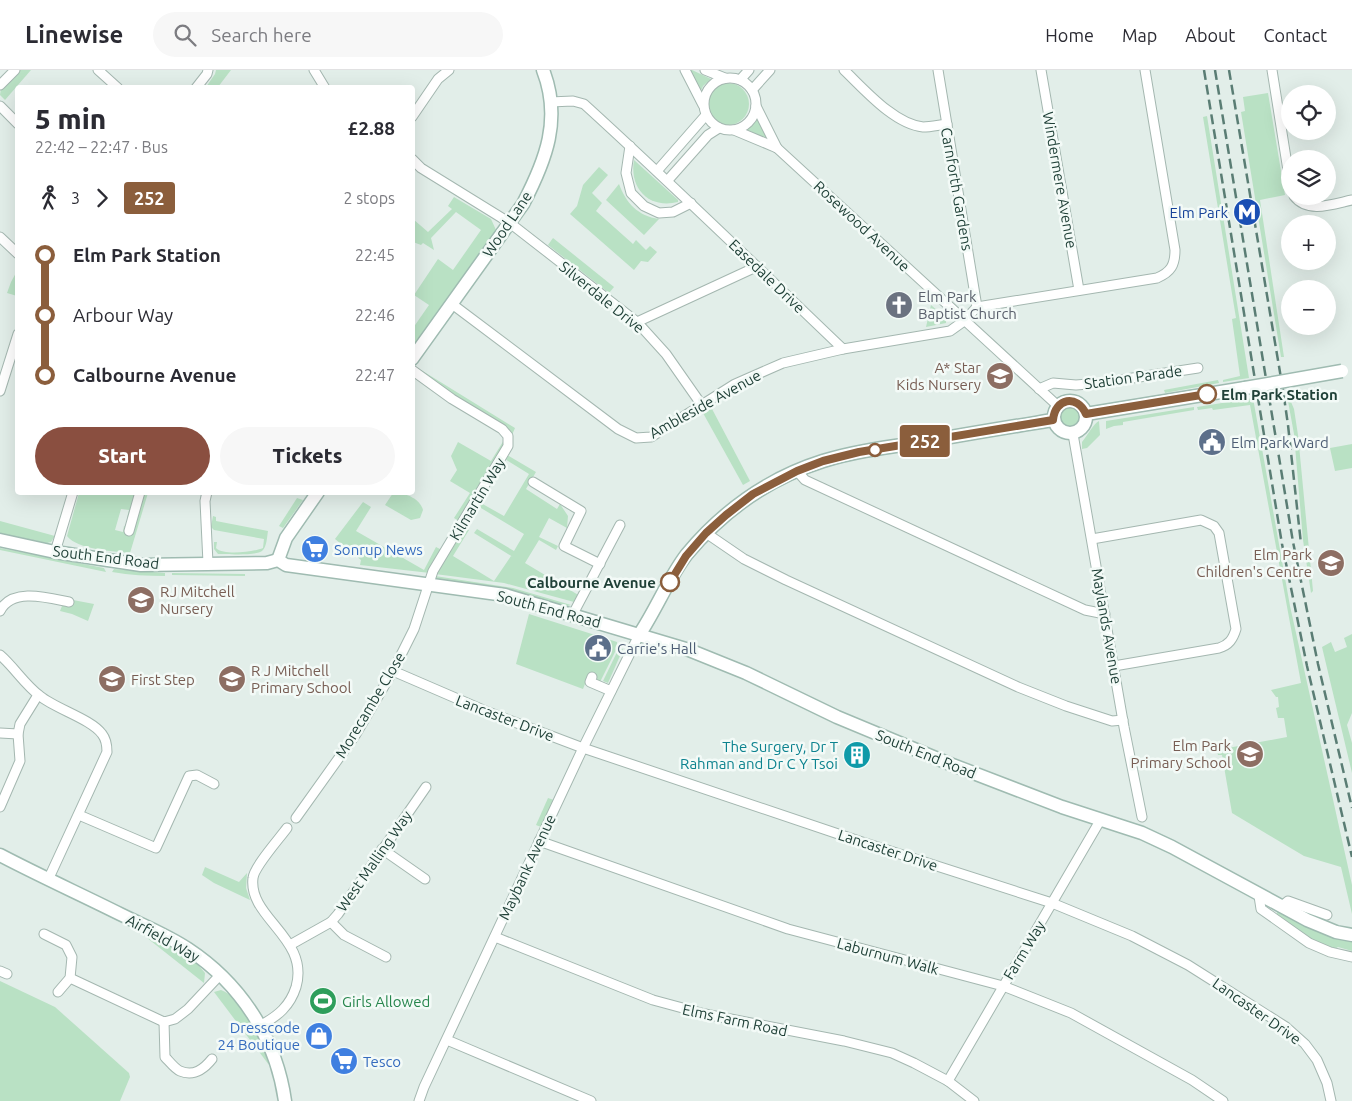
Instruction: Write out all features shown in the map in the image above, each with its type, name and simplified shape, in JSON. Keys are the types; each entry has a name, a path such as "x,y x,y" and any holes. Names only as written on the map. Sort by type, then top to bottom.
{"street":[{"path":"0,85 16,70"},
{"path":"98,70 115,85"},
{"path":"198,85 208,70"},
{"path":"314,70 323,85"},
{"path":"415,112 438,79 449,70"},
{"name":"Wood Lane","path":"415,355 523,204 544,162 551,125 550,102 543,70"},
{"path":"685,70 711,123 719,128 734,130 777,148"},
{"path":"705,70 725,78 740,80 752,90 756,106 777,148"},
{"path":"740,80 749,70"},
{"path":"752,90 770,70"},
{"path":"844,70 886,109 905,122 923,127 946,124"},
{"name":"Carnforth Gardens","path":"938,70 978,307"},
{"name":"Windermere Avenue","path":"1042,70 1079,290"},
{"path":"978,307 1157,278 1168,273 1175,262 1175,250 1145,70"},
{"path":"1272,70 1285,150"},
{"path":"703,105 709,87 716,81 725,78"},
{"name":"Easedale Drive","path":"550,102 573,101 584,104 668,180 843,349"},
{"path":"0,106 15,121"},
{"path":"734,130 749,122 756,106"},
{"path":"657,171 706,115"},
{"path":"668,180 708,135 719,128"},
{"path":"630,146 626,173 631,193 644,206 659,213 673,212 691,203"},
{"name":"Rosewood Avenue","path":"777,148 1058,406"},
{"name":"Silverdale Drive","path":"415,162 421,168 510,223 637,322 666,354 701,404"},
{"path":"1336,203 1352,200"},
{"path":"1304,205 1318,207 1328,205"},
{"path":"0,237 15,251"},
{"path":"637,322 756,267"},
{"name":"Ambleside Avenue","path":"452,304 618,429 636,438 651,437 735,384 783,363 843,349 950,331 964,321 978,307"},
{"path":"0,391 15,344"},
{"name":"Station Parade","path":"1039,389 1053,383 1076,385 1100,383 1198,368"},
{"path":"1086,414 1347,371"},
{"name":"Kilmartin Way","path":"415,372 452,399 502,429 508,436 508,446 433,571 428,584"},
{"path":"1071,400 1078,402 1086,414 1085,424 1082,429 1073,434 1066,434 1060,431 1053,420 1054,412 1058,406 1071,400"},
{"path":"639,635 686,556 706,533 753,494 797,471 823,461 859,452 1053,420"},
{"name":"Maylands Avenue","path":"1073,434 1123,720 1142,817"},
{"path":"797,471 805,480 1085,610 1105,614"},
{"path":"534,482 581,511 564,546 600,564"},
{"path":"54,552 72,495"},
{"path":"129,525 139,495"},
{"path":"206,495 205,502 208,563"},
{"path":"278,560 286,538 316,495"},
{"path":"1092,539 1201,520 1214,526 1219,533 1236,629 1234,637 1225,646 1219,648 1114,666"},
{"path":"573,614 620,525"},
{"path":"706,533 744,559 786,580 1018,688 1112,721 1123,720"},
{"name":"South End Road","path":"0,540 54,552 141,565 267,563 278,560 286,564 505,595 573,614 715,660 837,717 950,764 1062,807 1142,833 1172,847 1280,907 1336,932 1352,935"},
{"name":"Morecambe Close","path":"296,818 356,734 393,670 414,629 428,584"},
{"path":"0,611 7,602 17,597 49,598 69,602"},
{"name":"Maybank Avenue","path":"419,1101 539,841 630,650 639,635"},
{"path":"0,654 38,695 56,707 95,726 103,735 106,743 107,752 48,880"},
{"name":"Lancaster Drive","path":"393,670 488,712 583,748 859,842 1052,903 1132,936 1188,965 1286,1027 1305,1044 1317,1060 1327,1083 1331,1101"},
{"path":"592,677 590,682 611,691"},
{"path":"0,808 20,761 18,734 20,724 38,695"},
{"path":"0,733 18,734"},
{"path":"79,815 156,848 190,776 197,776 214,784"},
{"name":"West Malling Way","path":"290,945 331,922 426,787"},
{"name":"Farm Way","path":"948,1081 1101,819"},
{"path":"261,1025 279,1014 288,1004 298,981 296,958 290,945 257,900 252,886 255,871 287,828"},
{"name":"Laburnum Walk","path":"539,841 788,929 1003,986 1071,1013 1192,1080 1223,1101"},
{"path":"382,849 425,879"},
{"name":"Airfield Way","path":"0,855 186,948 202,959 248,1005 261,1025 274,1055 286,1101"},
{"name":"South End Road","path":"1258,896 1261,909 1309,942 1330,952 1352,957"},
{"name":"South End Road","path":"1280,907 1288,901 1327,915"},
{"path":"331,922 344,936 386,957"},
{"path":"44,934 66,945 72,956 70,978 58,992"},
{"name":"Elms Farm Road","path":"495,937 653,1000 705,1014 892,1053 948,1081 974,1101"},
{"path":"70,978 164,1022 181,1015 220,975"},
{"path":"164,1022 165,1057 180,1071 197,1073 206,1067 212,1059"},
{"path":"446,1040 591,1101"}],"green space":[{"path":"20,70 31,70 18,85 15,85 15,88 5,100 0,95 1,88"},
{"path":"216,70 231,70 220,85 207,85"},
{"path":"688,70 711,79 703,86 700,93"},
{"path":"728,83 743,89 749,104 743,119 728,125 713,119 707,104 713,89"},
{"path":"1268,93 1281,171 1281,196 1260,200 1284,357 1281,357 1241,112 1245,111 1243,97"},
{"path":"1207,116 1249,378 1223,382 1223,380 1240,376 1232,319 1236,318 1203,117"},
{"path":"757,117 768,141 746,129 754,123"},
{"path":"634,160 678,202 658,202 643,195 635,180"},
{"path":"599,167 608,175 592,193 602,203 596,211 633,244 636,240 646,250 650,246 657,252 648,262 641,261 634,270 570,214 577,206 583,185"},
{"path":"619,184 625,197 634,208 645,215 659,219 644,235 606,200"},
{"path":"454,197 491,219 496,230 415,345 415,325 429,305 415,296 415,294 438,259 453,270 481,230 456,212 431,238 434,250 423,243 421,245 415,243 415,221 428,232 452,209 448,206"},
{"path":"553,238 614,287 609,293 548,245"},
{"path":"15,275 15,295 7,293"},
{"path":"931,305 946,318 946,323 926,327"},
{"path":"421,370 515,428 512,435 506,427 418,374"},
{"path":"1218,380 1219,383 1165,393 1164,390"},
{"path":"1286,390 1294,409 1298,435 1313,591 1311,593 1303,540 1294,434"},
{"name":"Elm Park Primary School","path":"1253,398 1290,606 1352,885 1352,914 1341,867 1304,856 1232,813 1222,755 1218,755 1217,750 1287,737 1284,718 1278,718 1276,708 1279,707 1278,697 1271,690 1301,683 1250,405 1213,410 1212,408 1198,410 1197,407"},
{"path":"1069,406 1077,409 1080,417 1077,425 1069,428 1061,425 1058,417 1061,409"},
{"path":"711,407 750,481 743,485 703,413"},
{"path":"1194,407 1194,410 1123,422 1123,425 1106,429 1106,421"},
{"path":"1099,421 1100,435 1087,448 1082,449 1082,442"},
{"path":"504,440 507,442 459,521 454,518 470,493 450,481 457,470 451,456 458,442 491,461"},
{"path":"1352,444 1352,468 1335,471 1330,448"},
{"path":"507,455 536,472 526,489 557,509 560,504 568,516 567,528 549,518 539,537 558,546 556,550 539,540 525,563 580,596 574,602 504,583 435,574 463,527 469,530 453,556 494,581 511,556 513,557 474,533 477,529 514,551 524,534 476,505 479,502 504,516 529,474 505,459"},
{"path":"78,495 136,495 130,517 127,518 129,510 121,509 115,530 123,532 124,526 127,527 125,535 130,536 142,495 147,495 130,553 87,547 72,541 67,536"},
{"path":"392,495 407,495 419,502 423,510 420,518 411,520 385,505"},
{"path":"297,498 303,500 283,528 279,526"},
{"path":"363,502 371,507 356,531 424,570 436,547 442,550 430,573 360,565 361,560 335,539"},
{"path":"213,516 216,517 216,521 268,531 264,549 254,554 218,554 214,549 214,542 217,542 216,548 220,550 239,553 263,548 264,539 214,530 211,527"},
{"path":"0,521 55,536 51,542 47,543 0,533"},
{"path":"0,548 104,568 106,572 0,550"},
{"path":"114,569 165,573 165,576 112,572"},
{"path":"172,573 245,574 245,576 172,575"},
{"path":"435,576 513,588 571,605 564,607 515,592 437,580"},
{"path":"73,600 94,604 88,621 60,611 62,606 71,606"},
{"path":"529,614 617,642 617,648 597,688 585,684 583,689 516,664"},
{"path":"1352,634 1352,713 1347,725 1352,743 1352,773 1322,647 1331,642 1335,652 1347,647 1344,638"},
{"path":"619,648 623,649 608,683 603,681"},
{"path":"548,798 554,800 541,827 536,825"},
{"path":"205,867 239,882 247,873 246,888 250,900 214,883 202,875"},
{"path":"65,895 173,947 201,964 199,966 205,973 204,983 137,930"},
{"path":"1278,911 1323,934 1352,941 1352,951 1338,947 1335,949 1308,939 1276,915"},
{"path":"0,981 55,1007 129,1073 130,1077 120,1101 0,1101"},
{"path":"221,990 229,994 243,1011 262,1046 269,1065 214,992"}],"railway":[{"path":"1204,70 1282,544 1307,666 1352,857"},
{"path":"1215,70 1293,542 1318,664 1352,808"},
{"path":"1229,70 1283,390 1301,544"}],"bus line":[{"name":"252","path":"670,582 686,556 706,533 726,515 753,494 773,482 823,461 859,452 1053,420 1054,412 1058,406 1071,400 1078,402 1086,414 1207,394"}],"place":[{"name":"Elm Park","path":"1247,212"},
{"name":"Elm Park Baptist Church","path":"899,305"},
{"name":"A* Star Kids Nursery","path":"1000,376"},
{"name":"Elm Park Station","path":"1207,394"},
{"name":"Elm Park Ward","path":"1212,442"},
{"name":"Sonrup News","path":"315,549"},
{"name":"Elm Park Children's Centre","path":"1331,563"},
{"name":"Calbourne Avenue","path":"670,582"},
{"name":"RJ Mitchell Nursery","path":"141,600"},
{"name":"Carrie's Hall","path":"598,648"},
{"name":"First Step","path":"112,679"},
{"name":"R J Mitchell Primary School","path":"232,679"},
{"name":"Elm Park Primary School","path":"1250,754"},
{"name":"The Surgery, Dr T Rahman and Dr C Y Tsoi","path":"857,755"},
{"name":"Girls Allowed","path":"323,1001"},
{"name":"Dresscode 24 Boutique","path":"319,1036"},
{"name":"Tesco","path":"344,1061"}]}
